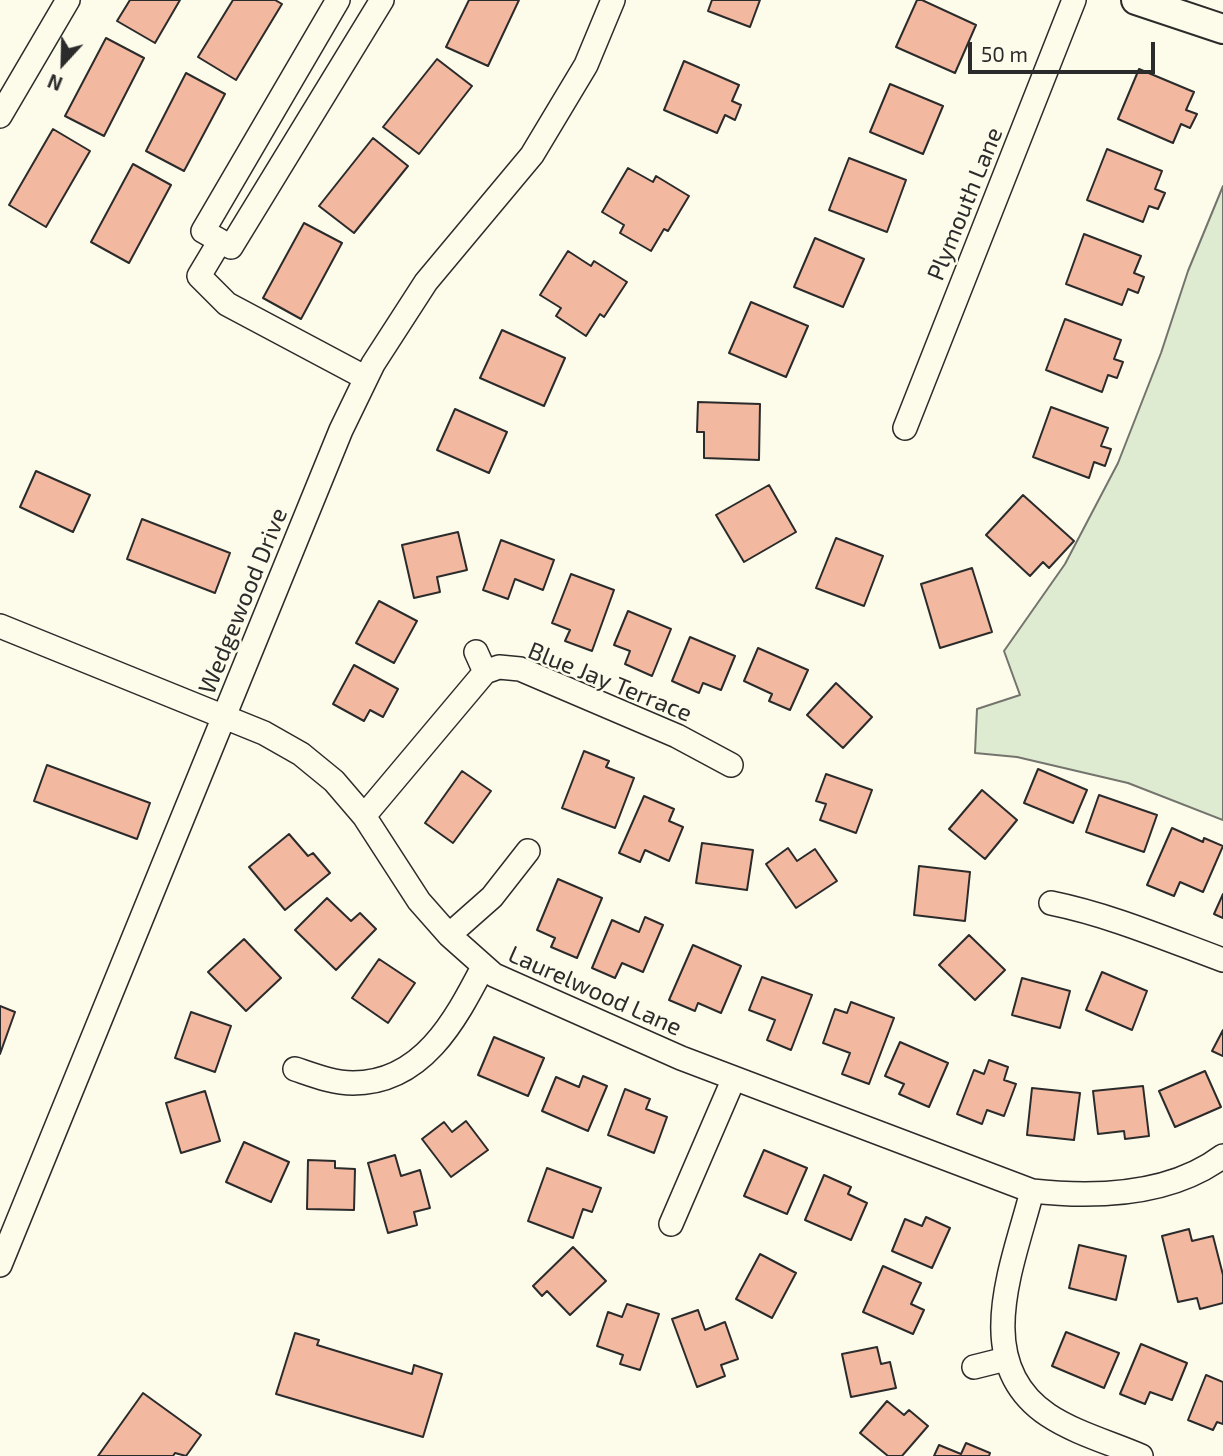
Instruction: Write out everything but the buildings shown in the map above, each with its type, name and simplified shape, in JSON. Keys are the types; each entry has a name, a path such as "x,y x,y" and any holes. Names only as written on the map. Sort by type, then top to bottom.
{"street":[{"path":"0,116 68,0"},
{"path":"338,0 203,231 231,247 382,0"},
{"name":"Wedgewood Drive","path":"0,1265 341,430 366,378 426,282 531,155 586,65 613,0"},
{"name":"Plymouth Lane","path":"905,428 1074,0"},
{"path":"1136,0 1223,29"},
{"path":"220,240 199,276 227,304 366,378"},
{"name":"Laurelwood Lane","path":"0,626 264,733 301,754 334,781 364,816 419,901 449,935 483,967 494,975 681,1058 1032,1191 1075,1195 1122,1193 1168,1182 1212,1164 1223,1156"},
{"name":"Blue Jay Terrace","path":"364,816 480,662 520,669 677,736 731,765"},
{"path":"449,935 492,897 528,851"},
{"path":"1051,903 1105,916 1223,960"},
{"path":"295,1069 335,1082 353,1083 379,1081 404,1071 425,1057 442,1036 483,967"},
{"path":"671,1224 734,1078"},
{"path":"1032,1191 1003,1308 1001,1332 1006,1359 1015,1380 1029,1399 1047,1415 1141,1456"},
{"path":"974,1367 1006,1359"}],"green space":[{"path":"1223,186 1223,820 1128,783 1017,757 975,753 977,709 1020,695 1004,651 1065,564 1118,463 1161,353 1188,271"}]}
